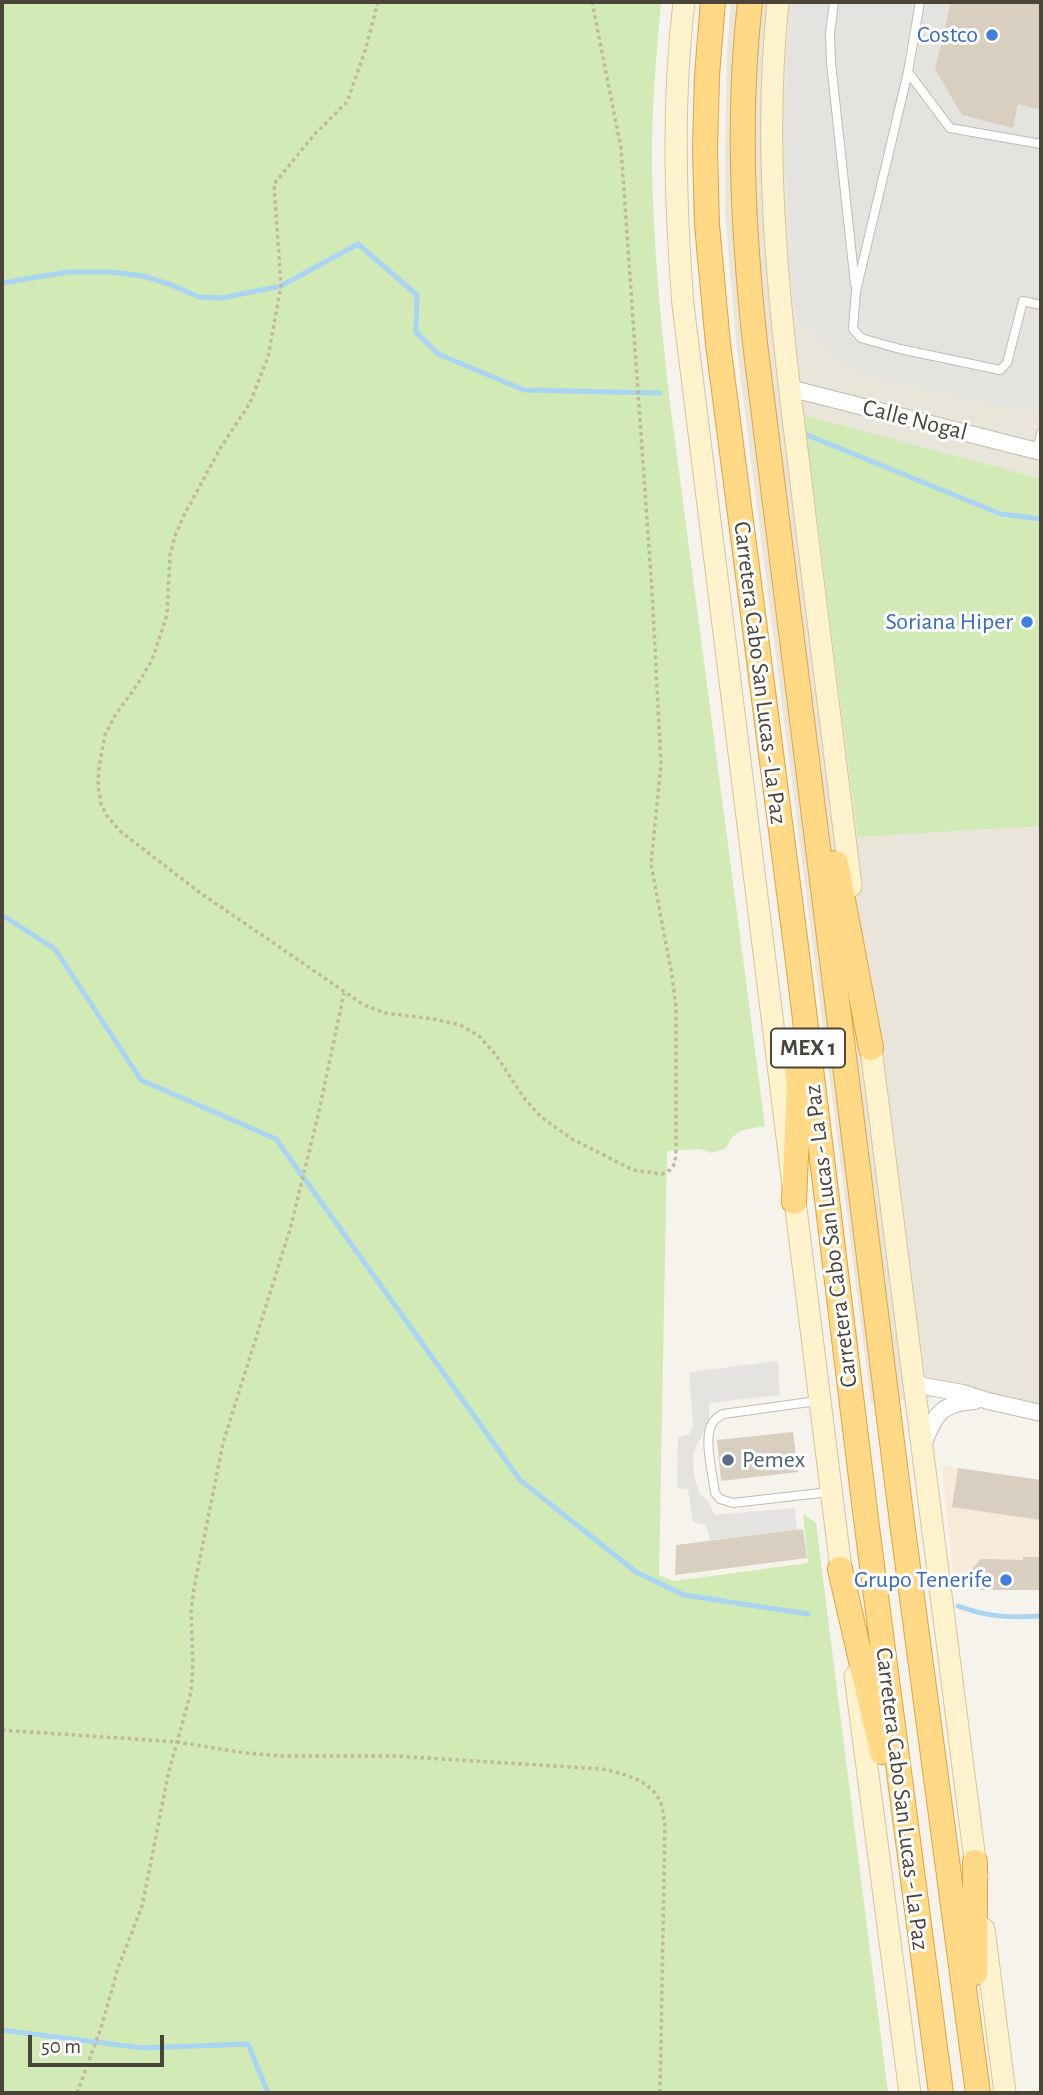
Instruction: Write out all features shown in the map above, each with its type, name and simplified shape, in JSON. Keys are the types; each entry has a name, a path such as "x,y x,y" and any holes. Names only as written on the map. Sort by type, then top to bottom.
{"highway":[{"name":"Carretera Cabo San Lucas - La Paz","path":"713,2 705,150 707,225 718,344 941,2093"},
{"name":"Carretera Cabo San Lucas - La Paz","path":"750,2 743,124 744,199 756,356 901,1509 977,2083"},
{"path":"798,695 828,808 839,883 871,1048"},
{"path":"794,1202 799,1084 791,1016 797,954"},
{"path":"840,1569 915,1897"},
{"path":"975,1862 977,2083"}],"main road":[{"path":"684,2 676,145 683,304 840,1569 910,2093"},
{"path":"778,2 771,123 772,201 789,388 1005,2093"}],"street":[{"name":"Calle Nogal","path":"789,388 1039,451"},
{"path":"913,1375 916,1382 923,1386 1041,1413"},
{"path":"922,1448 933,1420 940,1412 962,1402 988,1401"}],"lane":[{"path":"834,2 830,34 831,63 856,291"},
{"path":"920,2 908,72 856,291 853,329 861,338 1000,370 1007,363 1023,301 1041,305"},
{"path":"908,72 950,128 1041,144"},
{"path":"1039,451 1041,433"},
{"path":"820,1401 723,1414 715,1419 710,1427 709,1441 715,1493 726,1502 831,1492"}],"path":[{"path":"379,2 346,102 314,135 274,184 281,286 268,357 250,403 221,447 175,536 170,555 167,615 152,660 105,735 99,767 101,804 120,831 199,892 344,993 374,1010 460,1025 479,1036 496,1055 524,1098 541,1117 572,1139 633,1170 662,1174 670,1170 675,1163 676,1007 673,976 651,864 661,764 652,592 621,148 592,2"},
{"path":"77,2093 101,2028 118,1968 142,1906 168,1775 192,1679 191,1612 194,1588 223,1443 291,1226 344,993"},
{"path":"2,1730 178,1742 245,1753 284,1756 395,1756 602,1769 628,1775 645,1783 660,1801 665,1823 660,2093"}],"shaded area":[{"path":"731,2 1041,2 1041,1413 957,1395 871,1403 736,343 725,210 727,53"},
{"path":"793,2 951,2 935,69 962,115 1012,128 1018,104 1041,110 1041,412 989,404 869,376 836,362 813,329 797,319 793,298 786,164 787,87"},
{"path":"778,1361 780,1395 709,1403 709,1421 693,1453 694,1476 700,1494 709,1502 714,1515 795,1508 797,1532 710,1540 706,1525 693,1522 688,1489 677,1488 678,1437 689,1434 693,1425 689,1372"},
{"path":"942,1466 1041,1480 1041,1590 955,1589"}],"green space":[{"path":"2,2 661,2 654,88 652,173 661,317 765,1126 738,1133 726,1148 711,1153 700,1149 667,1151 659,1575 674,1581 808,1563 803,1514 816,1523 888,2093 2,2093"},
{"path":"804,415 1041,479 1041,826 858,837"}],"building":[{"name":"Costco","path":"951,2 1041,2 1041,110 1018,104 1013,128 962,115 935,69"},
{"path":"793,1432 798,1472 721,1481 717,1440"},
{"path":"958,1468 1041,1480 1041,1520 952,1507"},
{"path":"803,1529 807,1558 675,1575 676,1545"},
{"name":"Grupo Tenerife","path":"1023,1557 1041,1557 1041,1590 971,1590 971,1570 981,1559 1023,1560"}],"waterway":[{"path":"2,283 68,272 112,272 143,276 199,297 222,298 281,286 358,244 417,295 416,332 438,354 524,390 660,393"},
{"path":"807,435 1001,514 1041,519"},
{"path":"2,915 55,949 141,1080 276,1139 520,1480 636,1572 684,1595 808,1614"},
{"path":"958,1606 999,1616 1041,1616"},
{"path":"2,2030 142,2048 248,2044 268,2093"}],"place":[{"name":"Costco","path":"992,35"},
{"name":"Soriana Hiper","path":"1027,622"},
{"name":"Pemex","path":"728,1460"},
{"name":"Grupo Tenerife","path":"1006,1580"}]}
